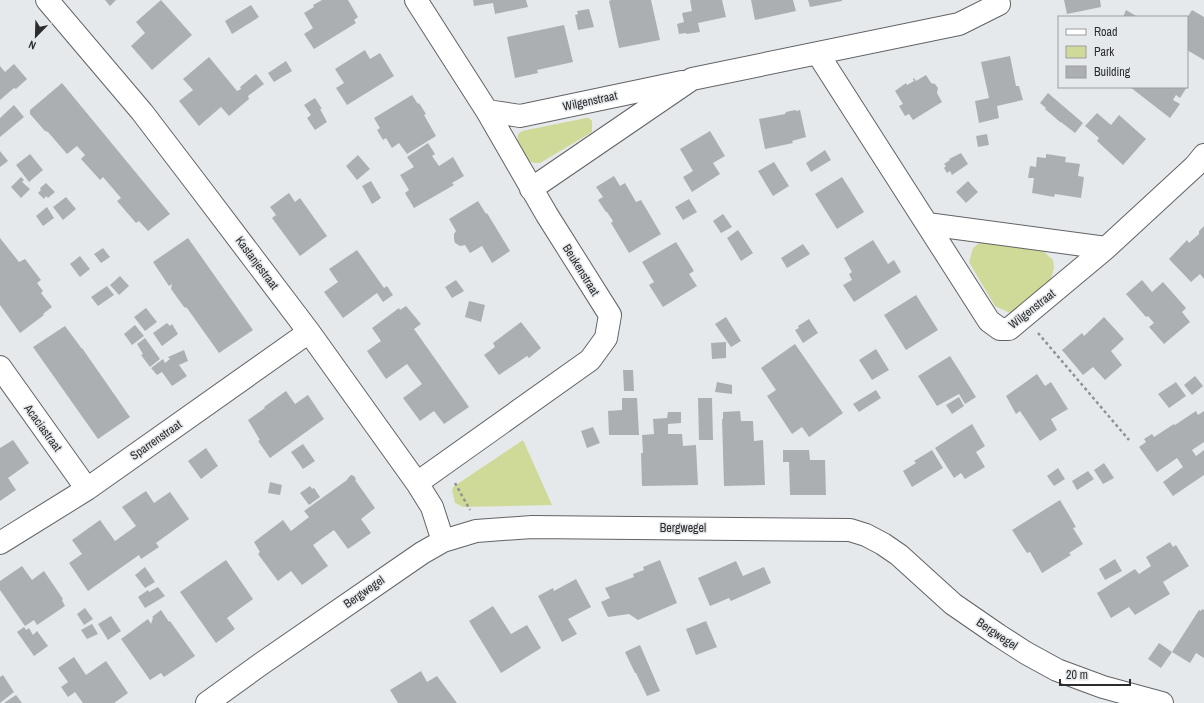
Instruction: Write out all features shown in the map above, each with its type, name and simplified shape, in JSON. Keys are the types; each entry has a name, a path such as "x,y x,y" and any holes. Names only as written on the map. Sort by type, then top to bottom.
{"street":[{"name":"Kastanjestraat","path":"47,0 142,112 309,332 417,483 432,508 443,541"},
{"name":"Beukenstraat","path":"416,0 487,111 531,189 610,315 606,338 590,360 417,483"},
{"name":"Wilgenstraat","path":"487,111 520,116 818,54 959,24 999,4"},
{"name":"Wilgenstraat","path":"818,54 989,321 1000,329 1009,329 1106,248 1195,166 1204,155"},
{"name":"Wilgenstraat","path":"531,189 692,80"},
{"path":"927,224 1106,248"},
{"name":"Sparrenstraat","path":"0,544 87,489 309,332"},
{"name":"Acaciastraat","path":"0,367 87,489"},
{"name":"Bergwegel","path":"207,703 422,553 443,541 476,531 532,527 850,530 866,535 899,555 953,604 1026,653 1057,670 1103,687 1162,703"}],"path":[{"path":"1024,317 1129,440"},
{"path":"444,464 473,515 476,531"}],"green space":[{"path":"589,118 592,121 592,132 540,163 531,162 528,160 517,142 518,134 522,131"},
{"path":"984,239 1042,250 1053,260 1054,268 1051,279 1010,313 995,306 969,262 973,248"},
{"path":"523,440 552,505 463,507 455,503 452,490 453,487"}],"building":[{"path":"105,0 116,0 110,6"},
{"path":"161,0 192,35 152,70 131,46 145,33 136,22"},
{"path":"322,0 348,0 358,17 354,20 356,23 314,49 304,34 313,28 304,13 314,7 313,5"},
{"path":"473,0 526,0 528,7 495,14 493,3 474,6"},
{"path":"651,0 660,40 619,48 609,1"},
{"path":"690,0 722,0 726,17 698,23 700,32 679,34 677,24 684,22 682,13 692,11"},
{"path":"751,0 793,0 796,11 755,20"},
{"path":"808,0 842,0 842,1 810,7"},
{"path":"1064,0 1100,0 1101,7 1067,14"},
{"path":"251,5 259,17 232,34 225,21"},
{"path":"589,9 594,27 578,30 575,15 578,14 577,11"},
{"path":"1126,10 1136,16 1123,16"},
{"path":"1192,10 1204,17 1204,60 1188,51 1188,16"},
{"path":"564,25 573,62 537,70 538,73 515,78 507,37"},
{"path":"365,50 370,59 380,53 394,76 347,105 336,88 344,83 335,69"},
{"path":"1010,56 1016,86 1019,86 1023,100 997,106 999,118 979,123 975,101 989,98 981,62"},
{"path":"209,57 237,91 256,74 264,84 248,96 249,99 229,116 221,107 199,126 179,101 193,90 183,79"},
{"path":"286,61 292,71 274,82 268,73"},
{"path":"14,64 27,79 0,100 0,66 5,72"},
{"path":"926,75 931,83 935,84 938,88 937,93 942,102 913,120 909,114 905,116 899,106 903,104 895,91 906,83 907,85 914,81 914,78 916,81"},
{"path":"62,83 170,214 148,231 139,221 136,223 117,201 121,198 103,177 100,180 81,159 85,155 77,146 67,154 30,114 30,110"},
{"path":"1131,88 1186,88 1180,98 1176,95 1173,100 1180,104 1170,118"},
{"path":"1048,93 1083,123 1075,133 1060,122 1040,103"},
{"path":"412,95 426,114 424,115 436,136 407,154 399,143 392,148 386,138 383,140 377,130 380,128 374,118"},
{"path":"315,98 322,109 320,109 327,122 315,130 307,118 311,115 304,105"},
{"path":"14,105 24,117 0,137 0,118"},
{"path":"800,110 806,137 792,141 793,143 765,149 759,119 785,114 786,112"},
{"path":"1097,113 1111,125 1119,115 1146,139 1123,165 1097,141 1099,138 1085,126"},
{"path":"710,131 725,156 713,163 720,174 692,192 683,177 693,171 680,149"},
{"path":"987,134 989,145 978,147 976,136"},
{"path":"428,143 435,154 432,156 439,166 453,157 464,176 452,183 454,185 414,208 405,193 409,190 400,175 414,167 407,157"},
{"path":"825,150 831,160 811,172 806,163"},
{"path":"0,151 8,161 0,167"},
{"path":"961,153 968,164 952,175 950,171 947,173 944,168 946,166 944,164 950,160 949,159"},
{"path":"30,154 43,170 29,182 16,165"},
{"path":"1046,154 1066,157 1065,162 1080,164 1078,176 1084,177 1081,198 1055,194 1054,197 1032,193 1034,178 1028,178 1030,166 1036,167 1037,157 1046,158"},
{"path":"358,155 370,169 357,180 346,166"},
{"path":"774,162 789,186 773,196 758,171"},
{"path":"614,176 620,186 625,183 636,202 641,200 661,234 629,253 611,223 613,221 598,200 603,197 596,187"},
{"path":"21,177 24,180 22,182 30,189 21,198 11,187"},
{"path":"842,177 864,212 837,229 815,194"},
{"path":"371,181 381,198 372,204 362,186"},
{"path":"968,181 978,192 966,203 956,192"},
{"path":"46,183 55,192 48,198 46,196 44,199 38,193 41,190 40,188"},
{"path":"289,193 295,202 300,198 327,236 300,256 272,218 276,215 270,207"},
{"path":"66,197 76,209 63,220 53,207"},
{"path":"689,199 697,212 683,220 675,207"},
{"path":"478,201 510,251 492,263 482,246 470,253 465,245 460,246 455,243 454,234 456,231 449,219"},
{"path":"47,207 54,218 43,226 36,216"},
{"path":"723,214 732,227 721,233 713,221"},
{"path":"1204,226 1204,279 1200,274 1191,282 1169,259 1187,240 1189,243 1199,234 1199,231"},
{"path":"738,230 753,253 741,261 727,238"},
{"path":"0,238 19,262 25,259 41,280 37,283 43,291 41,293 52,307 20,333 0,305"},
{"path":"188,238 253,330 219,353 187,308 184,307 171,289 172,284 169,286 153,262"},
{"path":"873,240 888,264 894,260 901,272 854,302 843,285 852,280 849,274 852,272 844,258"},
{"path":"676,242 694,271 689,274 697,286 663,307 649,285 654,282 642,262"},
{"path":"803,244 810,254 787,268 781,258"},
{"path":"103,248 110,257 101,263 94,254"},
{"path":"357,250 384,288 387,286 393,295 383,302 377,293 343,318 324,292 338,282 329,269"},
{"path":"80,256 90,269 80,277 70,264"},
{"path":"120,276 129,286 119,295 110,285"},
{"path":"456,280 464,291 452,298 445,287"},
{"path":"1142,280 1152,292 1163,282 1186,308 1182,312 1190,322 1164,344 1149,327 1154,323 1148,316 1146,317 1126,294"},
{"path":"107,286 114,295 98,306 91,297"},
{"path":"916,295 938,330 906,350 884,315"},
{"path":"469,301 485,305 481,322 465,317"},
{"path":"406,306 421,324 414,329 469,407 444,424 434,411 420,421 403,398 422,384 407,364 386,379 367,351 381,341 372,328 399,308 400,310"},
{"path":"146,308 157,322 145,331 134,317"},
{"path":"726,317 741,341 731,347 715,324"},
{"path":"1104,317 1124,339 1111,351 1122,365 1105,380 1093,367 1083,375 1062,350 1082,333 1084,336"},
{"path":"809,319 818,333 803,343 795,330 799,328 798,326"},
{"path":"521,322 541,348 529,358 527,356 499,375 484,355 495,347 493,343"},
{"path":"167,323 170,326 172,324 178,334 162,346 153,333"},
{"path":"135,325 144,336 132,345 124,334"},
{"path":"65,326 130,417 98,439 33,347"},
{"path":"145,338 160,359 150,367 141,355 143,354 137,344"},
{"path":"726,342 726,358 712,359 711,343"},
{"path":"795,344 843,413 809,437 802,427 792,434 767,396 776,390 761,368"},
{"path":"876,349 889,370 872,380 859,360"},
{"path":"184,350 188,361 179,365 187,376 172,386 162,372 157,375 151,368 163,359 165,363 170,359 168,357"},
{"path":"950,356 976,397 965,404 959,394 937,406 918,376"},
{"path":"623,370 633,370 634,391 624,391"},
{"path":"1037,374 1045,386 1051,382 1068,409 1051,419 1057,430 1040,441 1020,411 1016,414 1006,396"},
{"path":"1195,376 1203,386 1192,395 1184,385"},
{"path":"717,382 732,385 732,394 715,392"},
{"path":"1176,382 1186,396 1169,408 1158,394"},
{"path":"876,390 881,398 859,412 853,404"},
{"path":"286,391 295,404 308,395 324,419 270,458 258,441 260,440 248,420"},
{"path":"959,397 964,406 952,414 946,405"},
{"path":"622,398 637,398 639,435 609,435 608,411 622,410"},
{"path":"698,398 712,398 713,440 699,440"},
{"path":"740,411 741,421 753,421 754,441 763,440 765,485 724,486 723,412"},
{"path":"1196,411 1198,415 1204,411 1204,442 1192,450 1196,456 1204,450 1204,475 1173,496 1163,482 1183,467 1177,458 1157,472 1139,447 1146,442 1144,439 1152,434 1154,437"},
{"path":"668,412 681,412 681,423 668,424 668,434 682,434 683,446 696,445 698,485 642,486 642,435 654,434 653,419 667,418"},
{"path":"972,424 985,446 976,452 985,467 965,479 961,473 954,478 935,448"},
{"path":"593,427 600,443 587,448 581,431"},
{"path":"13,440 29,463 8,478 16,490 0,501 0,448"},
{"path":"303,444 315,461 303,469 291,452"},
{"path":"206,448 218,466 201,479 188,461"},
{"path":"783,450 809,450 810,460 825,460 826,495 790,495 789,462 783,462"},
{"path":"932,450 943,468 912,487 903,471 916,463 914,461"},
{"path":"1104,463 1114,478 1103,484 1094,470"},
{"path":"1058,468 1065,479 1054,486 1047,476"},
{"path":"1088,471 1094,479 1077,490 1072,481"},
{"path":"351,475 354,476 356,479 355,480 375,508 361,519 371,533 348,549 334,530 313,545 328,566 302,585 291,571 278,581 258,554 260,552 254,542 283,520 291,531 309,517 304,511 347,480"},
{"path":"270,482 282,485 280,495 268,493"},
{"path":"310,486 312,489 314,488 320,497 309,505 300,493"},
{"path":"146,491 154,503 170,492 189,519 156,543 159,547 141,559 139,555 88,591 69,563 82,554 72,540 100,520 115,541 136,526 122,507"},
{"path":"1060,500 1076,527 1073,528 1083,544 1069,553 1071,555 1042,573 1030,552 1027,553 1012,530"},
{"path":"1170,542 1173,547 1176,545 1189,566 1163,582 1170,594 1135,615 1129,607 1111,618 1097,593 1135,569 1139,574 1151,566 1146,557"},
{"path":"1115,559 1122,571 1105,580 1099,569"},
{"path":"226,560 253,599 227,618 235,629 216,643 180,592"},
{"path":"660,560 677,603 638,620 629,614 608,617 601,602 610,598 605,588 634,577 633,574 644,570 643,567"},
{"path":"736,561 743,576 764,567 771,583 731,601 729,598 710,606 698,578"},
{"path":"22,566 32,580 44,571 63,599 62,600 65,606 37,625 34,620 25,626 0,590 0,581"},
{"path":"145,567 155,582 145,588 135,575"},
{"path":"576,579 591,607 568,619 577,634 562,642 538,596 553,588 554,591"},
{"path":"158,587 165,596 145,608 138,597 148,590 149,592"},
{"path":"493,606 511,634 527,625 541,648 501,673 469,621"},
{"path":"85,608 93,619 84,625 77,614"},
{"path":"161,610 195,656 164,677 161,673 150,680 121,639 148,619 151,624 152,617"},
{"path":"1199,610 1204,610 1204,658 1196,653 1190,663 1172,652"},
{"path":"111,616 121,631 108,640 98,624"},
{"path":"706,621 717,647 696,655 686,629"},
{"path":"92,624 98,634 87,639 81,630"},
{"path":"24,627 26,630 29,628 33,635 37,631 48,646 34,656 17,632"},
{"path":"1159,643 1172,652 1161,668 1148,659"},
{"path":"640,645 660,691 647,696 625,652"},
{"path":"74,657 86,675 106,661 128,693 114,703 83,703 75,692 68,697 61,687 68,682 58,668"},
{"path":"421,671 427,682 437,676 457,703 398,703 390,690"},
{"path":"3,675 14,692 0,703 0,677"},
{"path":"16,695 22,703 4,703"}]}
